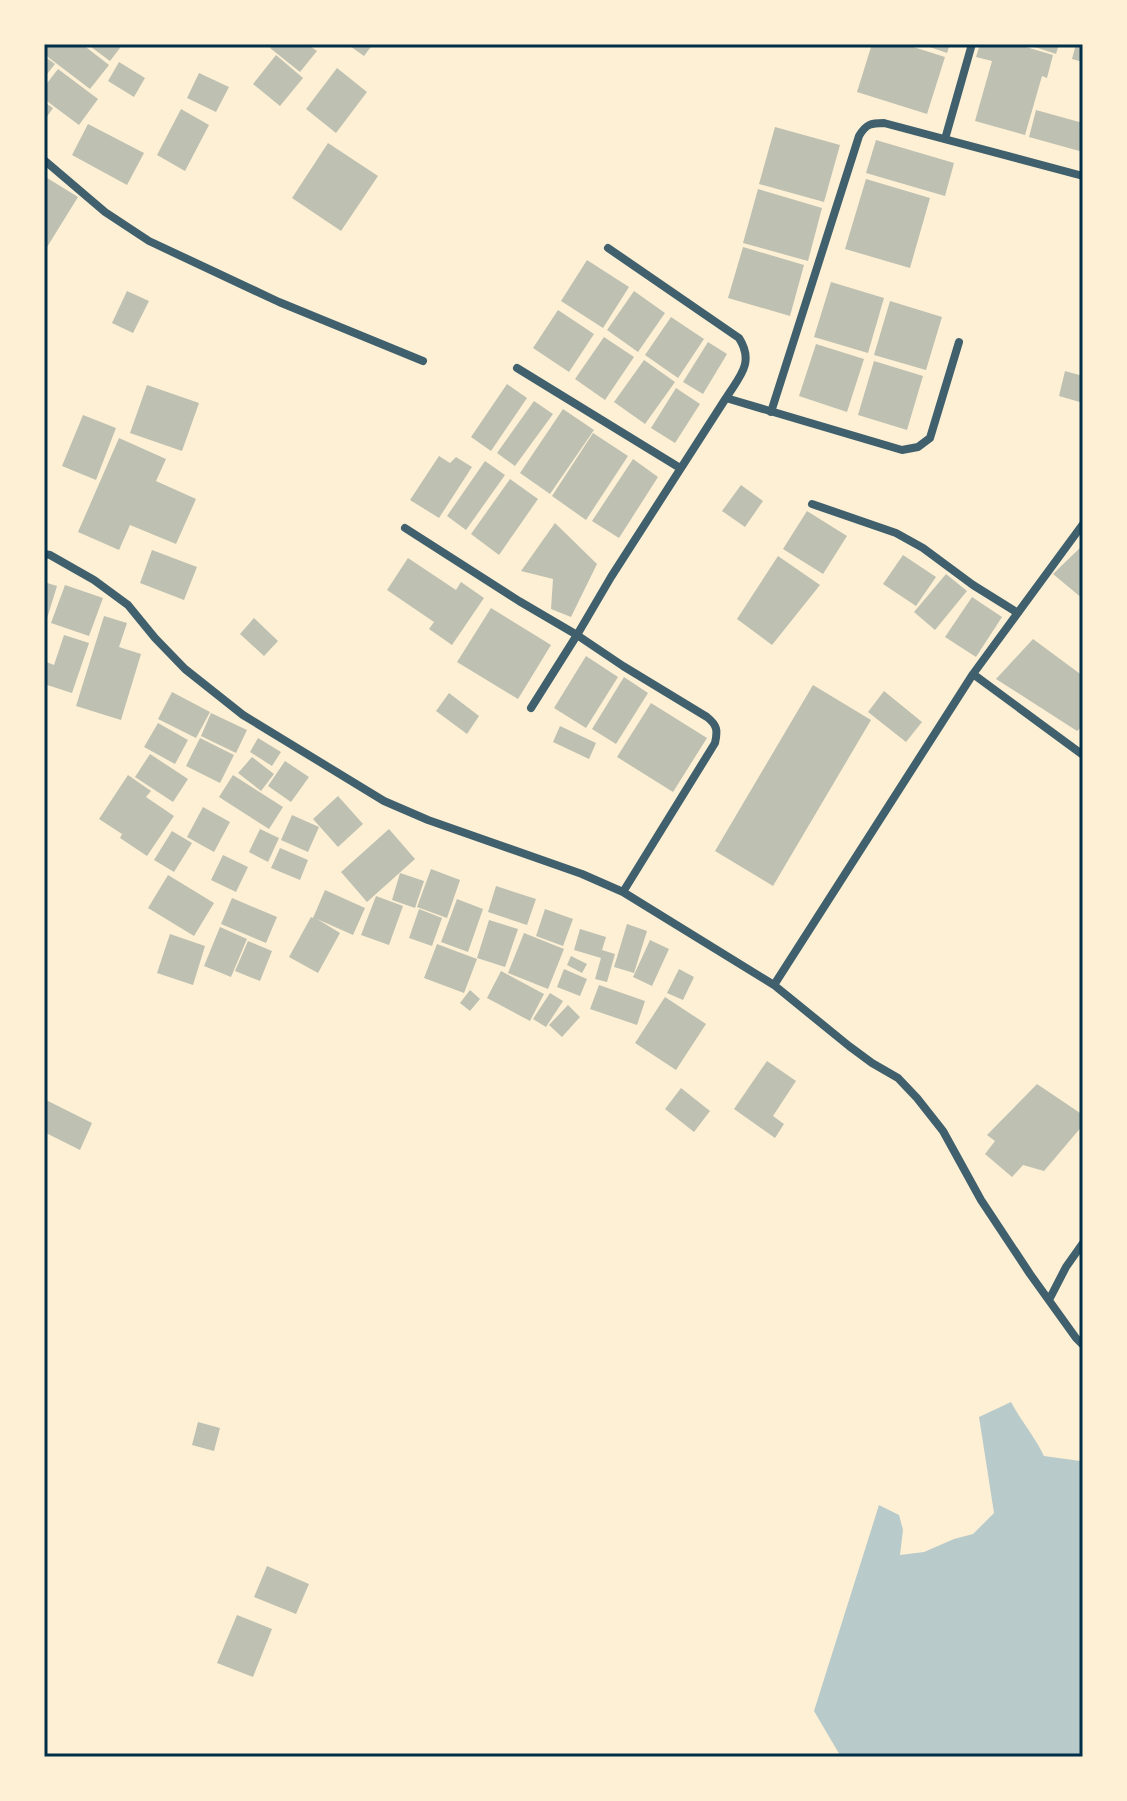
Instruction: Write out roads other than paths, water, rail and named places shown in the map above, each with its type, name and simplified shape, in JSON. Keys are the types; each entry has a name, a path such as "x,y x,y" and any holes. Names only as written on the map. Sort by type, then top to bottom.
{"street":[{"path":"945,139 972,44"},
{"path":"771,412 864,128 871,123 884,123 1083,176"},
{"path":"44,160 105,212 149,241 293,308 423,361"},
{"path":"531,708 747,363 739,338 608,248"},
{"path":"726,398 902,450 918,447 930,438 959,342"},
{"path":"517,368 680,468"},
{"path":"812,504 896,533 1018,613"},
{"path":"774,985 973,674 1083,524"},
{"path":"405,528 715,724 718,730 715,743 623,892"},
{"path":"44,554 94,580 128,605 185,669 243,715 384,801 623,892 774,985 849,1046 898,1078 943,1131 981,1200 1083,1345"},
{"path":"973,674 1083,755"},
{"path":"1049,1300 1083,1243"}]}
